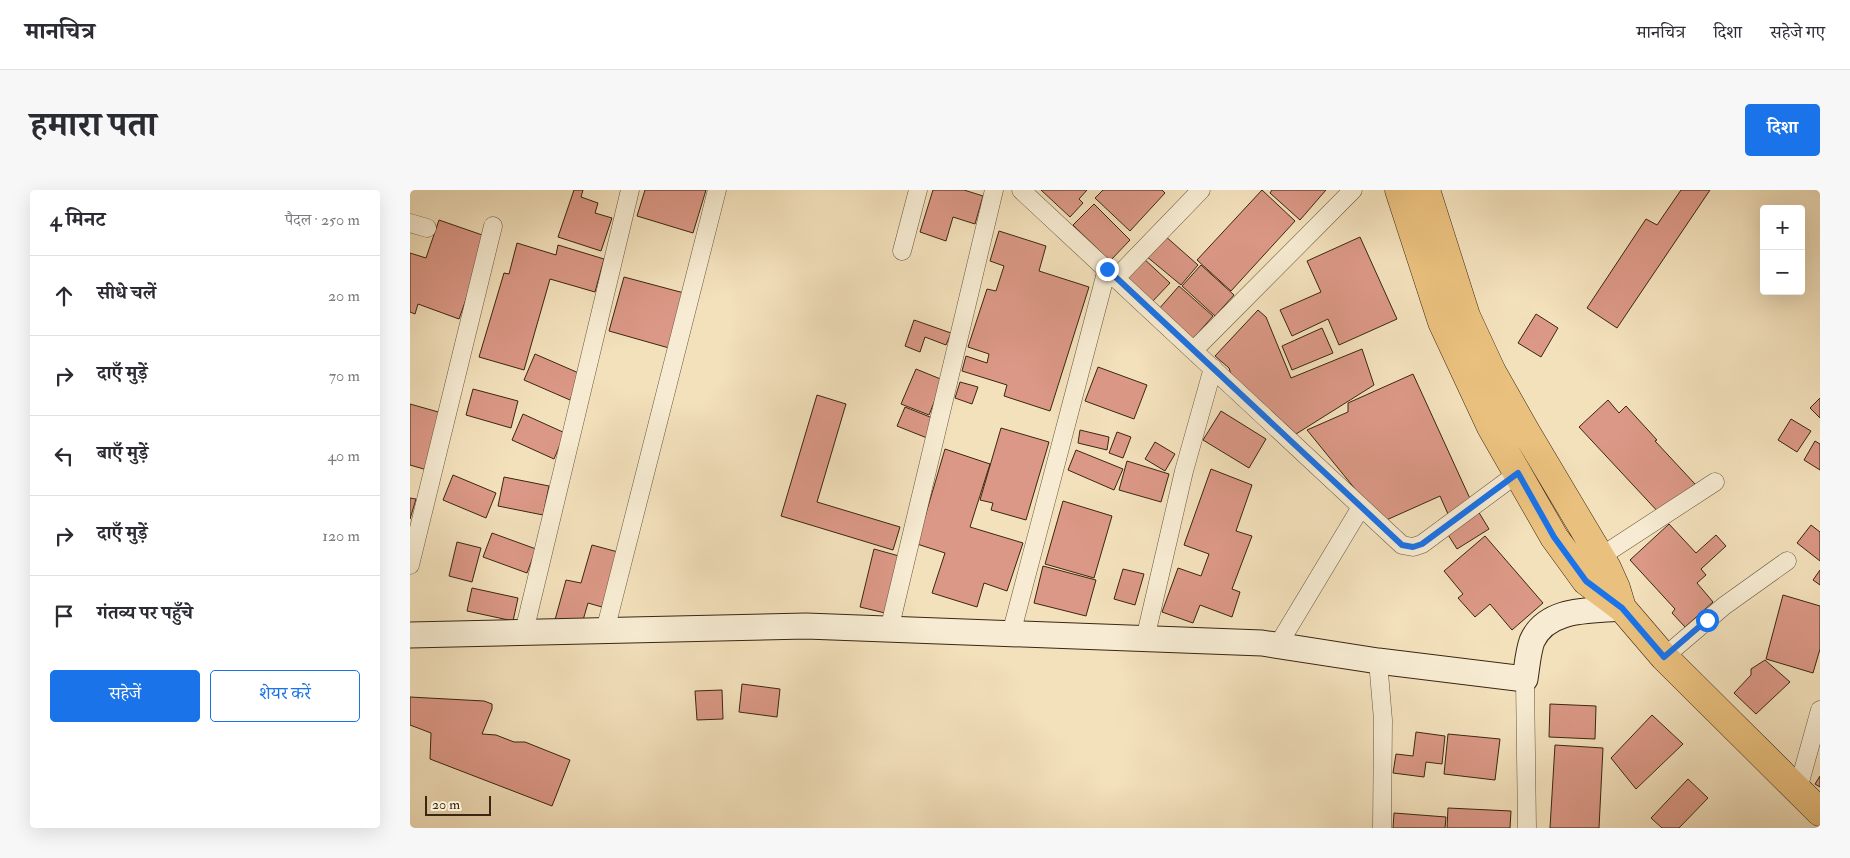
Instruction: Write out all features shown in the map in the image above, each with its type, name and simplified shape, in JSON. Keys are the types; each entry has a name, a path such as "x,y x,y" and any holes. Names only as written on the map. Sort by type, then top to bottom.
{"main road":[{"path":"1399,190 1442,322 1491,428 1554,537 1586,581 1622,608 1664,657 1820,812"},
{"path":"1426,190 1466,316 1492,372 1600,557 1616,588 1622,608"}],"street":[{"path":"524,632 630,190"},
{"path":"605,631 717,190"},
{"path":"902,251 918,190"},
{"path":"889,630 994,190"},
{"path":"1021,190 1402,545 1413,547 1422,544 1518,473"},
{"path":"1011,634 1112,273 1201,190"},
{"path":"1194,350 1353,190"},
{"path":"410,565 493,226"},
{"path":"1145,639 1184,471 1213,368"},
{"path":"1600,557 1715,482"},
{"path":"1278,645 1362,507"},
{"path":"1664,657 1732,600 1787,560"},
{"path":"1527,828 1525,679 1532,641 1540,629 1559,615 1622,608"},
{"path":"410,635 806,626 1262,643 1378,661 1525,679"},
{"path":"1378,661 1383,720 1382,828"},
{"path":"1798,789 1820,710"}],"building":[{"path":"574,190 583,190 581,197 598,203 595,213 612,218 601,251 558,237"},
{"path":"645,190 706,190 693,233 637,216"},
{"path":"933,190 964,190 983,196 975,224 953,217 946,241 920,232"},
{"path":"1041,190 1087,190 1079,199 1083,203 1070,217"},
{"path":"1103,190 1162,190 1165,193 1130,231 1095,198"},
{"path":"1262,190 1295,221 1231,291 1197,260"},
{"path":"1272,190 1326,190 1300,220 1270,193"},
{"path":"1681,190 1710,190 1617,328 1587,308 1646,219 1657,225"},
{"path":"1094,204 1130,240 1110,261 1073,225"},
{"path":"439,220 488,237 459,319 418,304 415,314 410,312 410,253 426,258"},
{"path":"999,231 1046,246 1039,271 1089,287 1050,411 1004,396 1007,385 962,371 966,356 987,363 989,354 968,347 987,289 996,291 1004,266 990,261"},
{"path":"1164,235 1198,265 1181,285 1146,256"},
{"path":"1360,237 1397,319 1339,345 1328,319 1292,336 1280,310 1321,292 1307,261"},
{"path":"517,243 556,255 558,245 604,259 595,292 550,279 524,370 479,357 504,273 509,274"},
{"path":"1142,257 1170,283 1151,303 1123,277"},
{"path":"1201,265 1234,295 1215,316 1182,286"},
{"path":"624,277 684,293 669,348 609,331"},
{"path":"1179,286 1213,316 1192,340 1158,310"},
{"path":"1258,310 1266,317 1291,378 1362,349 1374,385 1296,434 1231,374 1229,368 1215,356"},
{"path":"1536,314 1558,328 1541,357 1518,343"},
{"path":"914,320 951,333 946,345 925,337 920,352 905,346"},
{"path":"1322,328 1333,353 1292,370 1282,346"},
{"path":"535,354 581,374 570,400 524,380"},
{"path":"1098,367 1147,385 1134,419 1085,401"},
{"path":"916,369 943,380 929,415 901,404"},
{"path":"1413,374 1472,503 1448,514 1440,496 1382,522 1307,430 1348,412 1348,403"},
{"path":"960,382 978,387 972,404 955,398"},
{"path":"473,389 518,401 511,428 466,415"},
{"path":"817,395 846,404 817,502 900,527 893,550 781,516"},
{"path":"1820,398 1820,418 1810,408"},
{"path":"1608,400 1619,413 1626,406 1695,484 1661,515 1579,427"},
{"path":"410,404 442,413 427,470 410,465"},
{"path":"905,407 935,419 927,438 897,426"},
{"path":"1221,411 1266,439 1249,468 1203,440"},
{"path":"523,414 565,433 554,459 512,440"},
{"path":"1791,419 1811,431 1797,452 1778,440"},
{"path":"1001,428 1049,442 1026,520 991,510 993,503 980,500"},
{"path":"1080,430 1109,437 1107,450 1078,443"},
{"path":"1117,432 1131,437 1123,458 1109,453"},
{"path":"1815,441 1820,444 1820,470 1804,460"},
{"path":"1155,442 1175,454 1165,471 1145,459"},
{"path":"945,449 990,464 970,527 1023,543 1007,591 984,583 977,607 932,593 945,553 917,544"},
{"path":"1076,450 1123,469 1114,490 1068,470"},
{"path":"1127,461 1169,474 1161,502 1119,490"},
{"path":"1211,469 1252,485 1236,531 1252,536 1232,589 1240,592 1232,617 1200,605 1193,623 1162,612 1178,568 1201,576 1209,554 1184,545"},
{"path":"453,475 496,493 486,518 443,500"},
{"path":"504,477 549,486 543,515 498,506"},
{"path":"410,498 416,499 410,519"},
{"path":"1063,501 1112,516 1094,578 1045,564"},
{"path":"1478,511 1489,529 1457,549 1445,530"},
{"path":"1669,524 1696,553 1716,535 1726,546 1701,569 1706,575 1697,583 1713,602 1685,627 1672,613 1675,609 1630,560"},
{"path":"1811,525 1820,532 1820,561 1797,543"},
{"path":"492,533 536,549 527,573 483,557"},
{"path":"1485,536 1543,603 1512,630 1490,604 1475,617 1458,598 1463,594 1444,571"},
{"path":"457,542 481,548 472,582 449,576"},
{"path":"592,545 618,552 602,607 588,603 579,634 553,627 566,580 581,583"},
{"path":"874,549 899,556 885,613 860,607"},
{"path":"1043,566 1096,580 1086,616 1034,603"},
{"path":"1123,569 1144,574 1135,605 1114,599"},
{"path":"1820,570 1820,585 1813,580"},
{"path":"472,588 518,598 513,621 467,611"},
{"path":"1783,595 1820,606 1820,649 1813,673 1766,659"},
{"path":"1765,660 1790,682 1756,714 1734,693 1751,675 1751,669"},
{"path":"742,684 780,689 777,717 739,712"},
{"path":"722,690 723,719 697,720 695,691"},
{"path":"410,697 484,701 492,704 492,709 482,734 496,735 514,742 525,742 570,760 552,806 430,759 431,733 410,725"},
{"path":"1550,704 1596,706 1595,739 1549,737"},
{"path":"1652,715 1683,744 1636,789 1611,758"},
{"path":"1416,732 1445,736 1442,764 1426,762 1424,777 1393,773 1396,754 1413,756"},
{"path":"1448,734 1500,739 1495,780 1444,774"},
{"path":"1555,745 1603,748 1599,828 1550,828"},
{"path":"1820,776 1820,787 1815,784"},
{"path":"1688,779 1708,798 1679,828 1662,828 1651,818"},
{"path":"1448,808 1511,811 1510,828 1447,828"},
{"path":"1394,813 1446,817 1445,828 1393,828"}],"route":[{"path":"1107,269 1402,545 1413,547 1422,544 1518,473 1554,537 1586,581 1622,608 1664,657 1707,620"}]}
